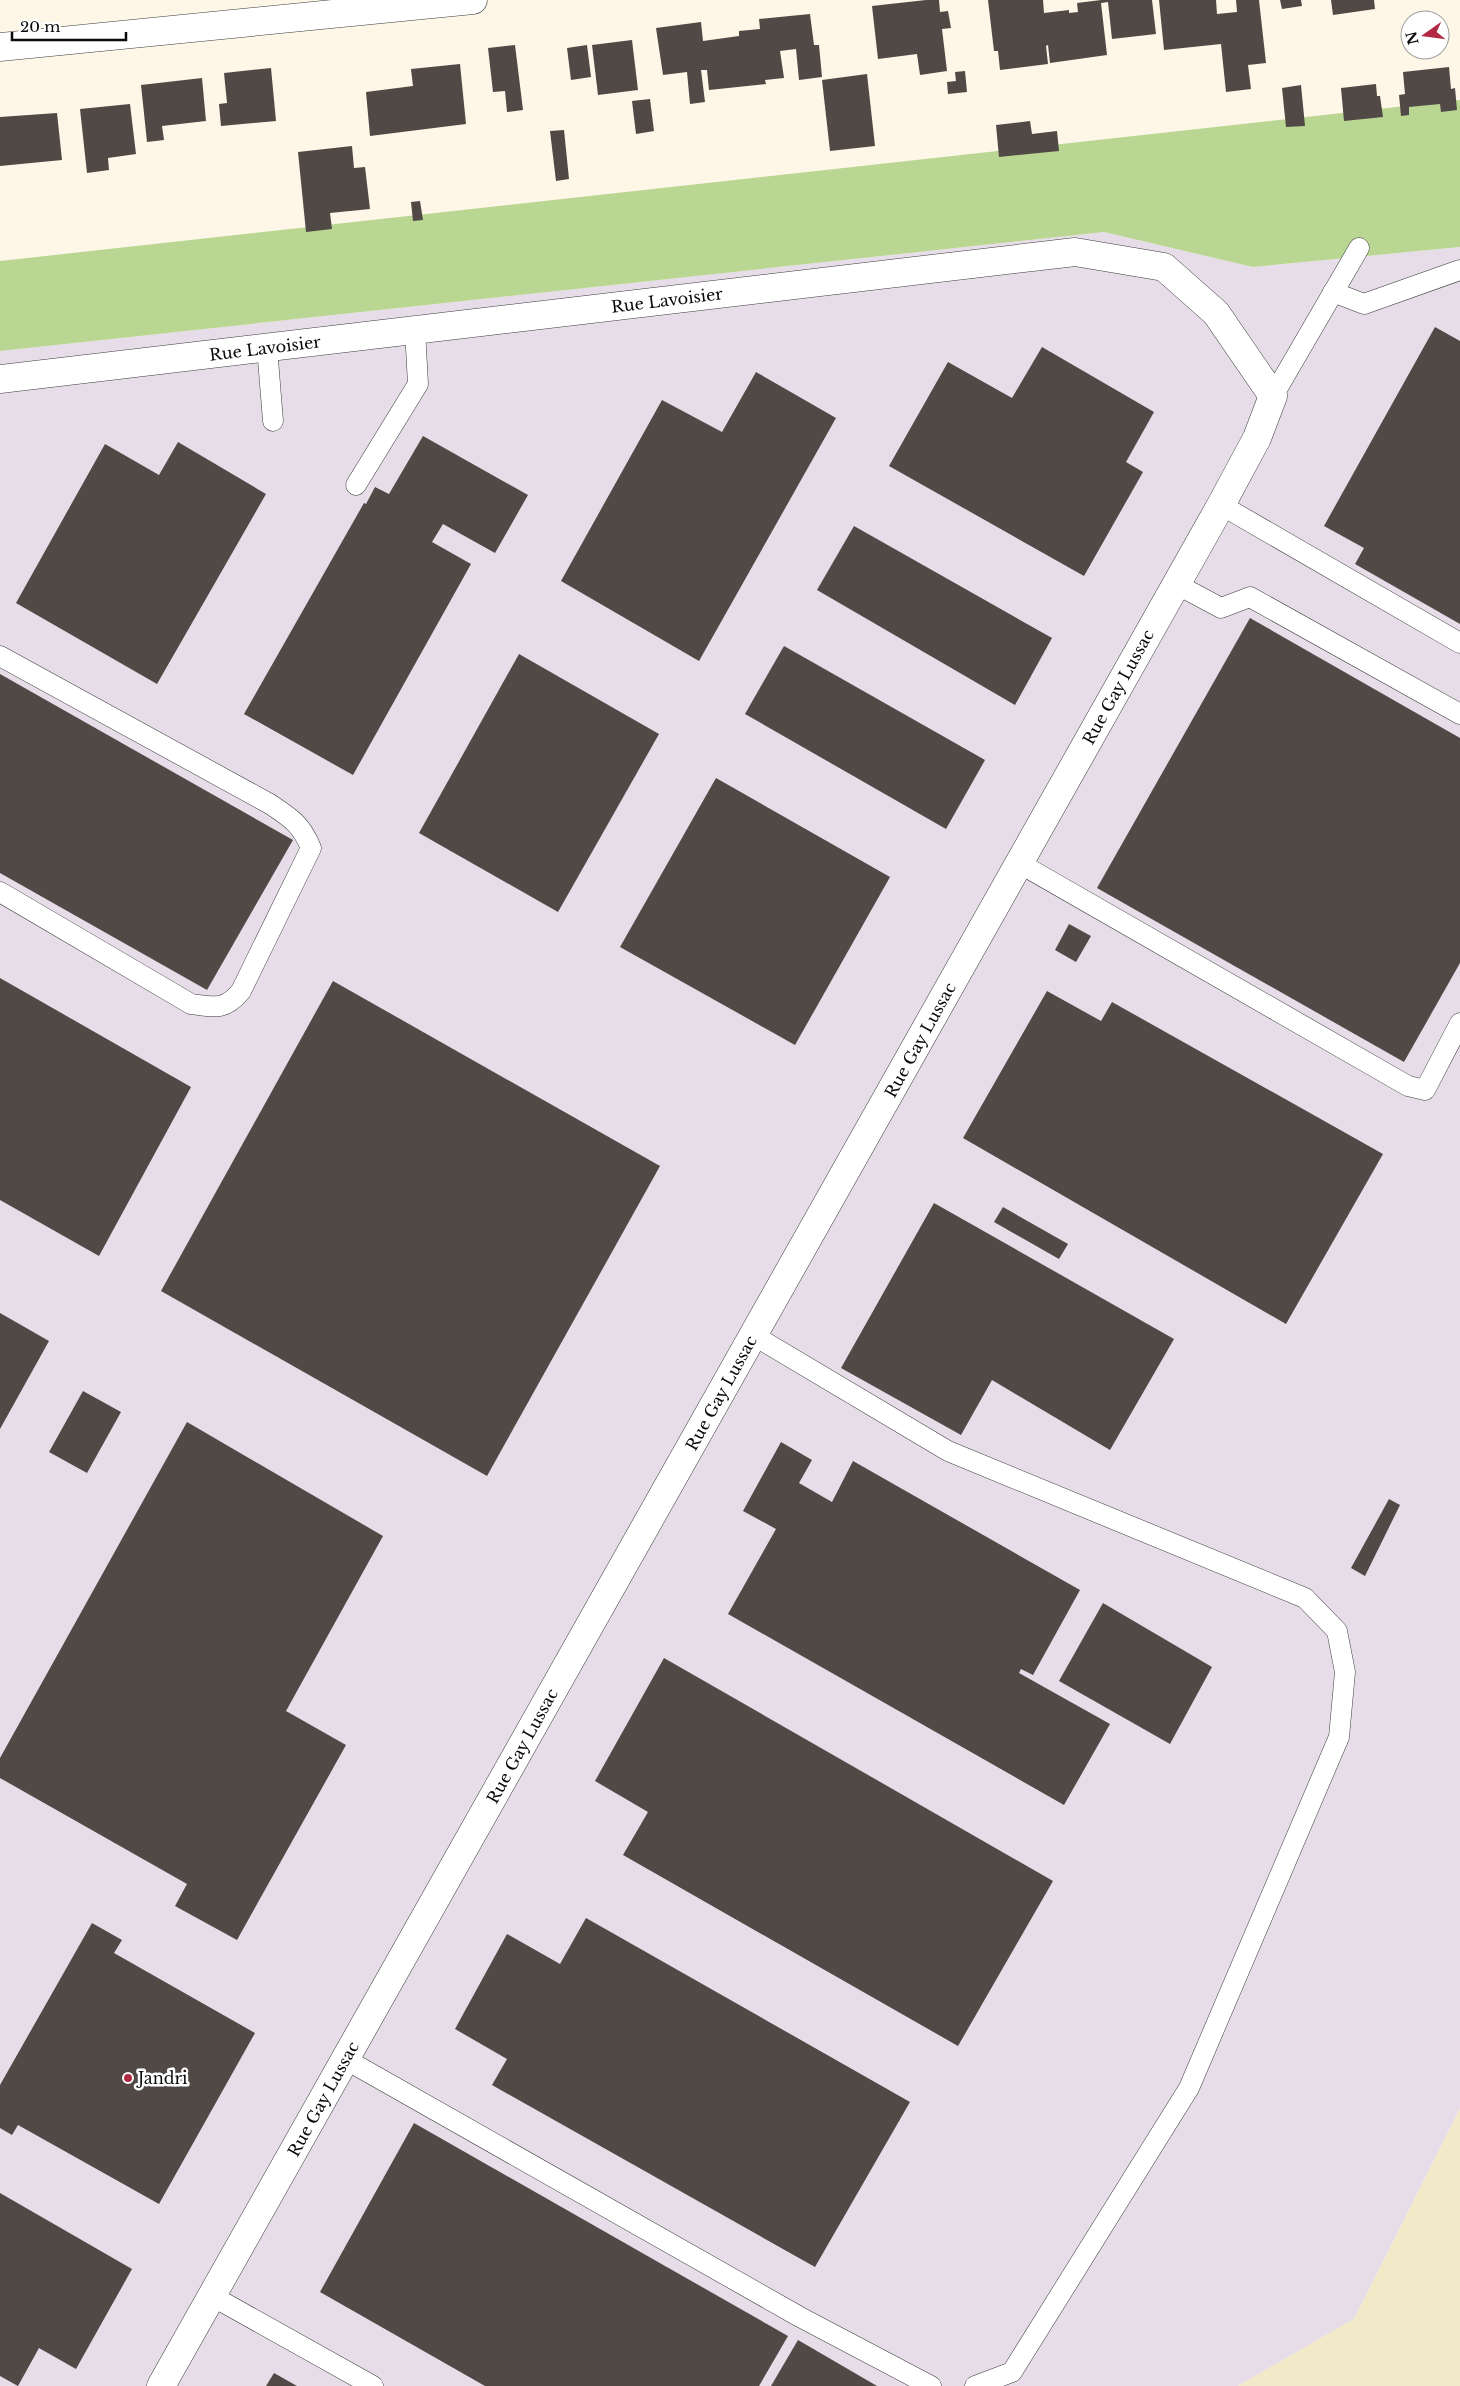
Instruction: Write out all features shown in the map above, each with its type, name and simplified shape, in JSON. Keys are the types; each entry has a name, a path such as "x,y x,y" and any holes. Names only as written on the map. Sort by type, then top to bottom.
{"street":[{"path":"0,47 383,5 473,0"},
{"name":"Rue Lavoisier","path":"0,379 1075,252 1164,267 1216,313 1273,396"},
{"name":"Rue Gay Lussac","path":"161,2386 1221,505 1257,438 1273,396"}],"lane":[{"path":"1273,396 1359,248"},
{"path":"1333,292 1364,304 1460,270"},
{"path":"356,485 418,384 416,330"},
{"path":"267,347 273,421"},
{"path":"1221,505 1460,643"},
{"path":"1176,584 1221,608 1250,597 1460,714"},
{"path":"0,656 270,804 293,819 304,830 311,848 241,991 231,1003 215,1007 191,1004 0,892"},
{"path":"1020,863 1408,1086 1425,1090 1460,1023"},
{"path":"753,1335 948,1452 1305,1598 1336,1631 1345,1672 1339,1737 1189,2088 1012,2372 975,2386"},
{"path":"346,2059 800,2317 931,2386"},
{"path":"212,2296 373,2386"}],"shaded area":[{"path":"1104,232 1253,267 1460,247 1460,2109 1354,2319 1238,2386 0,2386 0,351"},
{"path":"1460,2109 1460,2386 1238,2386 1354,2319"}],"green space":[{"path":"1460,100 1460,247 1253,267 1104,232 0,351 0,261"}],"building":[{"path":"939,0 940,12 948,11 951,28 942,29 947,71 920,75 917,54 878,59 872,6"},
{"path":"988,0 1043,0 1044,13 1069,10 1069,13 1078,12 1077,3 1101,0 1152,0 1156,34 1112,39 1108,2 1101,3 1107,55 1050,63 1048,45 1046,46 1048,64 1000,70 998,51 994,51"},
{"path":"1159,0 1216,0 1217,14 1237,12 1236,0 1259,0 1266,63 1248,65 1251,89 1226,92 1221,44 1164,50"},
{"path":"1280,0 1301,0 1302,6 1282,9"},
{"path":"1331,0 1374,0 1375,9 1333,15"},
{"path":"810,14 814,45 819,45 822,77 799,80 796,49 780,51 784,78 765,80 766,84 709,90 707,70 701,70 705,102 690,104 687,72 663,75 656,28 701,22 703,41 739,36 739,31 760,29 759,19"},
{"path":"632,40 638,90 598,95 592,45"},
{"path":"515,45 523,110 507,112 505,91 493,92 488,48"},
{"path":"587,45 591,77 571,80 567,48"},
{"path":"460,64 466,124 370,136 366,92 413,86 411,69"},
{"path":"1449,67 1451,89 1455,88 1457,110 1441,112 1440,104 1409,107 1409,115 1401,116 1399,95 1405,94 1403,72"},
{"path":"271,68 276,121 221,126 219,104 227,103 224,73"},
{"path":"965,71 967,92 948,94 947,82 956,81 955,72"},
{"path":"867,74 875,146 830,151 822,80"},
{"path":"202,78 206,121 162,126 164,140 147,142 141,85"},
{"path":"1376,84 1377,96 1380,96 1383,117 1344,121 1341,88"},
{"path":"1301,85 1305,126 1286,127 1282,88"},
{"path":"650,99 654,131 636,134 632,101"},
{"path":"130,104 136,154 108,158 109,170 87,173 80,109"},
{"path":"57,113 62,160 0,166 0,117"},
{"path":"1030,121 1032,134 1057,131 1059,151 999,157 996,125"},
{"path":"564,130 569,179 556,181 550,131"},
{"path":"352,146 354,168 365,167 370,209 330,213 332,229 306,232 298,152"},
{"path":"420,201 423,220 413,221 411,202"},
{"path":"1435,327 1460,341 1460,624 1355,564 1364,548 1324,526"},
{"path":"1042,347 1154,412 1126,462 1143,472 1084,576 889,466 948,362 1012,398"},
{"path":"756,372 836,418 699,661 561,581 662,400 722,432"},
{"path":"423,436 528,495 495,553 443,524 432,542 471,564 353,775 244,714 364,503 366,504 375,487 389,494"},
{"path":"178,442 266,494 157,684 16,603 105,444 159,475"},
{"path":"854,526 1052,638 1015,705 817,590"},
{"path":"1250,618 1460,738 1460,963 1404,1062 1097,888"},
{"path":"784,646 985,760 946,829 745,714"},
{"path":"519,654 659,734 558,912 419,833"},
{"path":"0,674 293,840 207,990 0,873"},
{"path":"716,778 890,877 795,1045 620,947"},
{"path":"1069,924 1091,936 1076,962 1055,950"},
{"path":"0,978 191,1087 99,1256 0,1200"},
{"path":"333,981 660,1166 487,1476 161,1291"},
{"path":"1047,991 1101,1021 1112,1002 1383,1154 1286,1324 963,1138"},
{"path":"934,1203 1174,1339 1110,1450 992,1380 961,1435 841,1368"},
{"path":"1003,1207 1068,1244 1059,1259 994,1222"},
{"path":"0,1313 49,1341 0,1429"},
{"path":"83,1391 121,1412 87,1473 49,1452"},
{"path":"187,1422 383,1536 286,1711 346,1745 237,1940 175,1906 187,1884 0,1778 0,1758"},
{"path":"781,1442 812,1460 799,1483 832,1502 853,1461 1080,1590 1033,1675 1021,1669 1019,1673 1110,1724 1064,1805 728,1614 776,1529 743,1511"},
{"path":"1389,1499 1400,1505 1365,1576 1351,1568"},
{"path":"1103,1603 1212,1667 1170,1744 1059,1681"},
{"path":"664,1658 1053,1881 958,2046 623,1855 648,1812 595,1781"},
{"path":"586,1918 910,2102 815,2267 492,2085 507,2059 455,2029 507,1934 560,1964"},
{"path":"92,1923 122,1940 114,1953 255,2033 159,2204 18,2125 12,2135 0,2128 0,2085"},
{"path":"414,2123 788,2336 759,2386 485,2386 320,2292"},
{"path":"0,2193 132,2269 76,2369 39,2348 18,2386 0,2376"},
{"path":"798,2340 877,2386 771,2386"},
{"path":"274,2373 297,2386 266,2386"}],"place":[{"name":"Jandri","path":"128,2078"}]}
